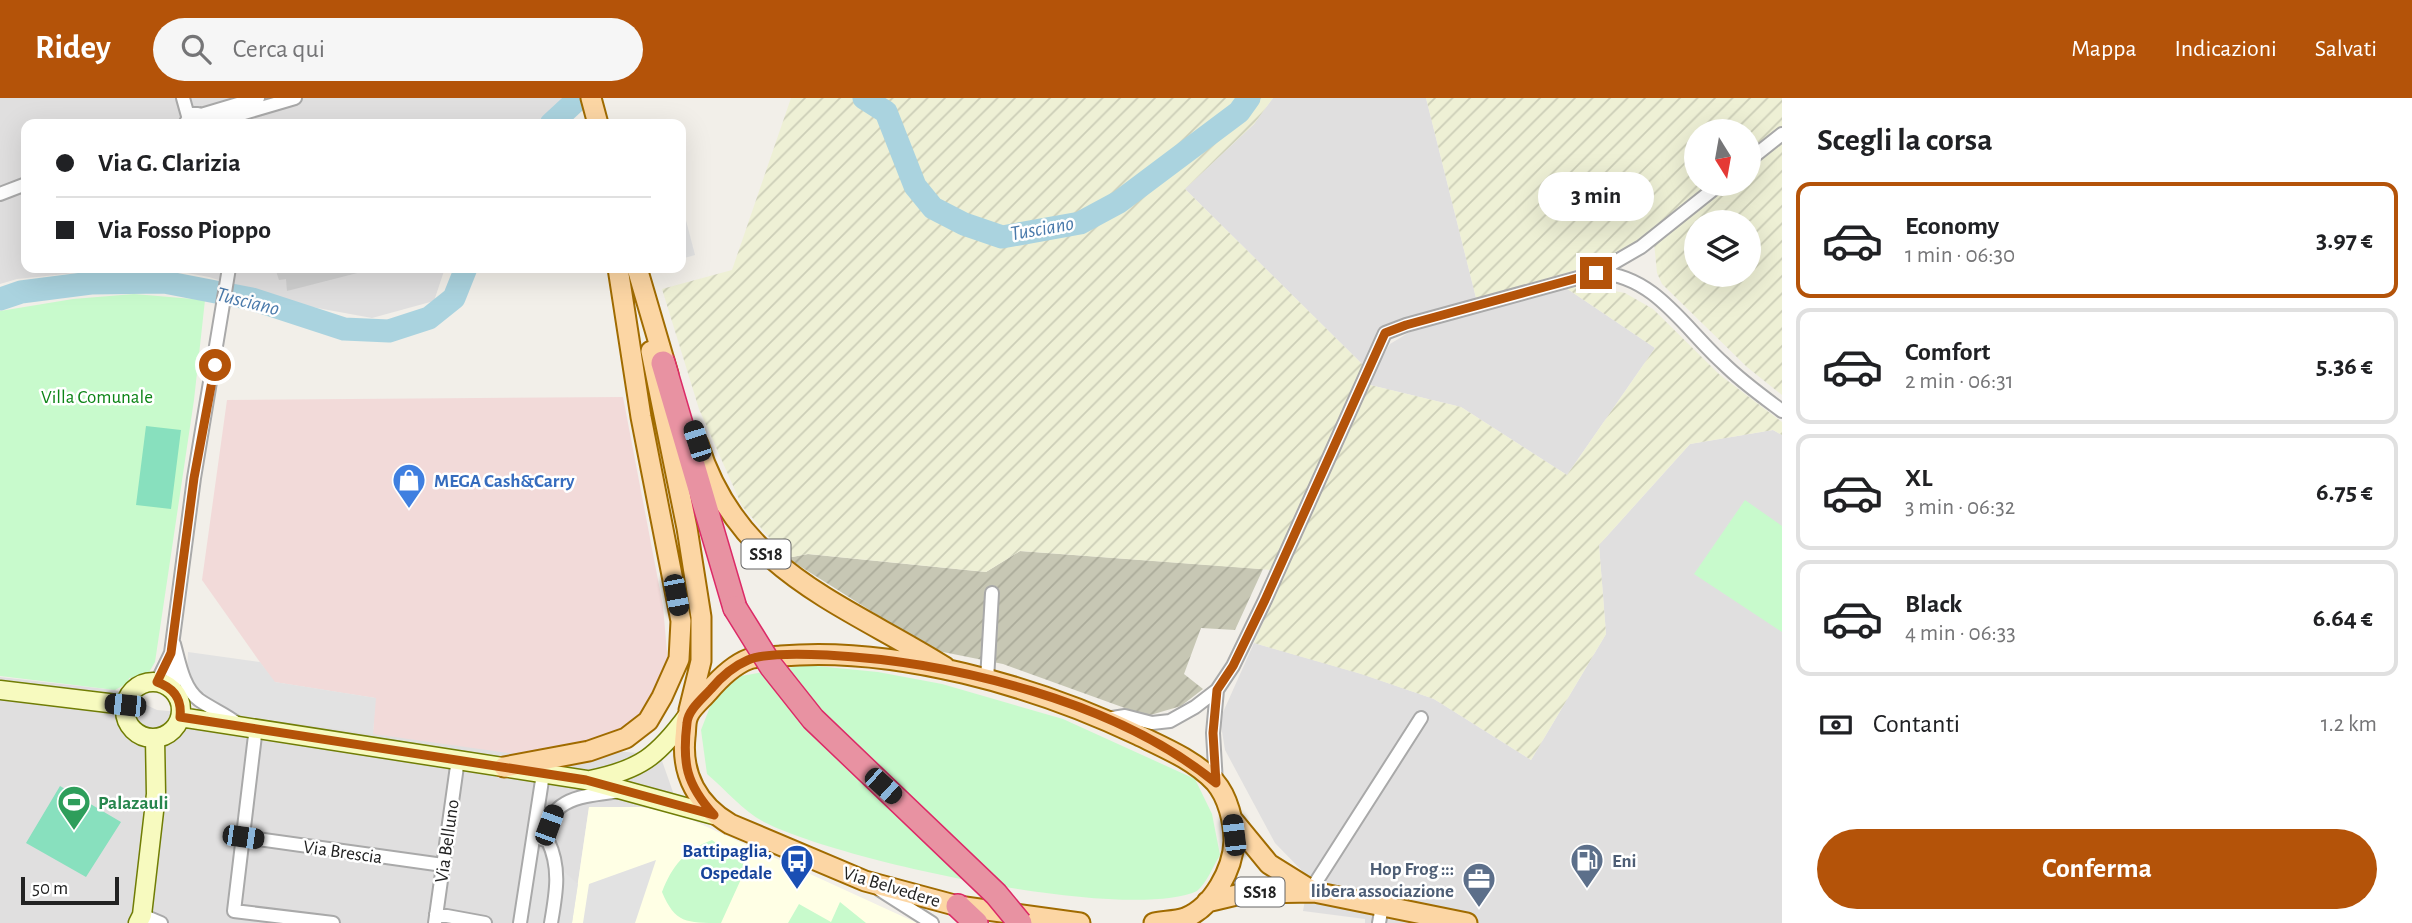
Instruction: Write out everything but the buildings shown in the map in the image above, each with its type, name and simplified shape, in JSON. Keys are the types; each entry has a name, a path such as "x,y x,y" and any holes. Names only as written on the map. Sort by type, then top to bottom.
{"highway":[{"path":"663,363 735,608 771,666 813,719 987,885 1016,918"},
{"path":"958,906 976,923"}],"main road":[{"path":"503,767 589,751 626,738 648,721 663,697 679,659 681,621 641,417 619,273"},
{"name":"SS18","path":"638,273 663,363 689,418 704,464 722,498 770,558 806,587 952,671"},
{"name":"SS18","path":"649,312 652,364 687,528 701,617 701,660 688,715"},
{"name":"Via Belvedere","path":"586,780 624,773 647,761 669,742 721,677 750,659 806,654 840,656 952,671 1070,705 1106,720 1174,752 1216,783 1232,818 1234,852 1230,865 1207,902 1184,920 1154,923"},
{"path":"157,682 175,693 179,700 180,717 171,732 155,738 146,738 131,729 127,722 125,705 136,688 157,682"},
{"path":"0,690 125,705"},
{"name":"Via Belvedere","path":"688,715 684,745 687,771 695,793 714,815"},
{"name":"Via Belvedere","path":"180,717 586,780 714,815 757,837 865,881 958,906 1016,918 1080,923"},
{"path":"140,919 156,793 155,738"},
{"name":"SS18","path":"1232,818 1269,864 1314,892 1380,914 1467,923"},
{"name":"SS18","path":"1207,902 1245,893 1314,892"}],"street":[{"path":"183,98 192,119"},
{"path":"201,119 258,98"},
{"path":"206,119 295,98"},
{"path":"1761,151 1782,134"},
{"path":"0,194 21,186"},
{"path":"1106,720 1125,716 1152,723 1170,721 1217,690 1233,666 1265,600 1385,333 1418,321 1596,273 1641,247 1705,196"},
{"path":"1628,278 1641,247"},
{"path":"175,693 171,653 194,478 228,273"},
{"path":"1596,273 1628,278 1661,300 1722,363 1782,411"},
{"path":"987,680 992,593"},
{"path":"173,638 190,690 197,698 223,712 237,724"},
{"path":"157,682 171,653"},
{"path":"1216,783 1213,733 1217,690"},
{"path":"1314,892 1316,882 1421,718"},
{"path":"256,727 234,911 333,923"},
{"name":"Via Belluno","path":"436,919 458,759"},
{"path":"520,923 543,774"},
{"path":"551,923 558,883 554,853 548,841 554,811 564,802 580,796 625,791"},
{"name":"Via Brescia","path":"243,837 443,864"},
{"path":"533,837 548,841"},
{"path":"865,881 932,923"},
{"path":"140,919 161,923"},
{"path":"436,919 485,923"}],"shaded area":[{"path":"0,98 569,98 540,119 21,119 21,273 75,273 17,279 0,284"},
{"path":"791,98 1273,98 1254,124 1185,189 1363,365 1273,570 1020,551 986,572 808,554 787,558 742,506 699,409 662,289 732,270"},
{"path":"1273,98 1426,98 1476,298 1382,326 1363,365 1185,189 1254,124"},
{"path":"1426,98 1782,98 1782,126 1761,143 1761,119 1684,119 1684,196 1696,196 1647,235 1592,266 1476,298"},
{"path":"1782,139 1782,395 1747,367 1662,284 1657,273 1654,242 1684,218 1684,287 1761,287 1761,210 1695,210 1713,196 1761,196 1761,156"},
{"path":"686,220 695,255 686,258"},
{"path":"187,273 443,273 434,301 372,318 301,305 209,277"},
{"path":"277,273 357,273 287,291 286,279 279,280"},
{"path":"1589,286 1625,293 1653,309 1720,375 1782,422 1782,435 1773,430 1690,444 1599,545 1606,634 1531,760 1434,699 1361,674 1254,643 1366,384 1461,407 1567,475 1655,348 1566,288"},
{"path":"1566,288 1655,348 1567,475 1461,407 1366,384 1390,344 1408,333 1436,322"},
{"path":"623,397 663,606 668,664 657,697 627,727 568,747 516,754 373,734 375,698 274,682 202,580 227,400"},
{"path":"1773,430 1782,435 1782,923 1365,923 1365,919 1303,911 1309,878 1275,843 1225,750 1220,719 1254,643 1362,674 1434,699 1531,760 1606,634 1599,545 1690,444"},
{"path":"1020,551 1263,569 1235,630 1201,628 1184,674 1203,689 1181,706 1147,716 1003,664 933,650 787,558 808,554 986,572"},
{"path":"188,652 260,662 275,682 376,698 373,734 234,715 196,694 187,674"},
{"path":"0,677 115,690 157,710 660,755 681,815 641,807 589,807 572,923 0,923"},
{"path":"589,807 641,807 681,815 917,923 572,923"},
{"path":"536,852 550,854 551,887 545,923 523,923"},
{"path":"656,860 635,923 583,923 589,884"},
{"path":"561,869 578,884 572,923 555,923"}],"green space":[{"name":"Villa Comunale","path":"134,294 205,300 194,400 155,662 148,674 129,678 128,683 115,690 0,676 0,311 73,299"},
{"path":"146,426 181,430 171,509 136,505"},
{"path":"1745,500 1782,526 1782,632 1694,574"},
{"path":"806,665 878,672 942,684 1063,719 1195,779 1212,814 1220,855 1197,891 1161,899 1110,899 1049,894 916,869 854,854 764,822 741,806 707,774 701,730 713,699 741,676"},
{"name":"Palazauli","path":"60,786 121,822 86,877 26,843"},
{"path":"712,840 747,866 721,923 699,923 683,919 672,910 662,892 670,874 681,860 694,849"},
{"path":"840,902 866,923 788,923 799,904 831,922"}],"waterway":[{"name":"Tusciano","path":"556,119 579,98"},
{"name":"Tusciano","path":"864,98 886,112 915,186 933,208 964,224 1002,237 1080,223 1119,202 1239,112 1249,98"},
{"name":"Tusciano","path":"0,299 21,292 91,283 164,282 252,299 344,329 389,331 429,318 454,298 464,273"}],"place":[{"name":"MEGA Cash&Carry","path":"409,510"},
{"name":"Palazauli","path":"74,832"},
{"name":"Eni","path":"1587,890"},
{"name":"Battipaglia, Ospedale","path":"797,891"},
{"name":"Hop Frog ::: libera associazione","path":"1479,909"}],"route":[{"path":"215,365 194,478 171,653 157,682 175,693 181,709 180,717 586,780 714,815 695,793 687,771 684,745 688,715 721,677 750,659 806,654 840,656 952,671 1070,705 1174,752 1216,783 1213,733 1217,690 1233,666 1280,569 1362,379 1385,333 1596,273"}]}
